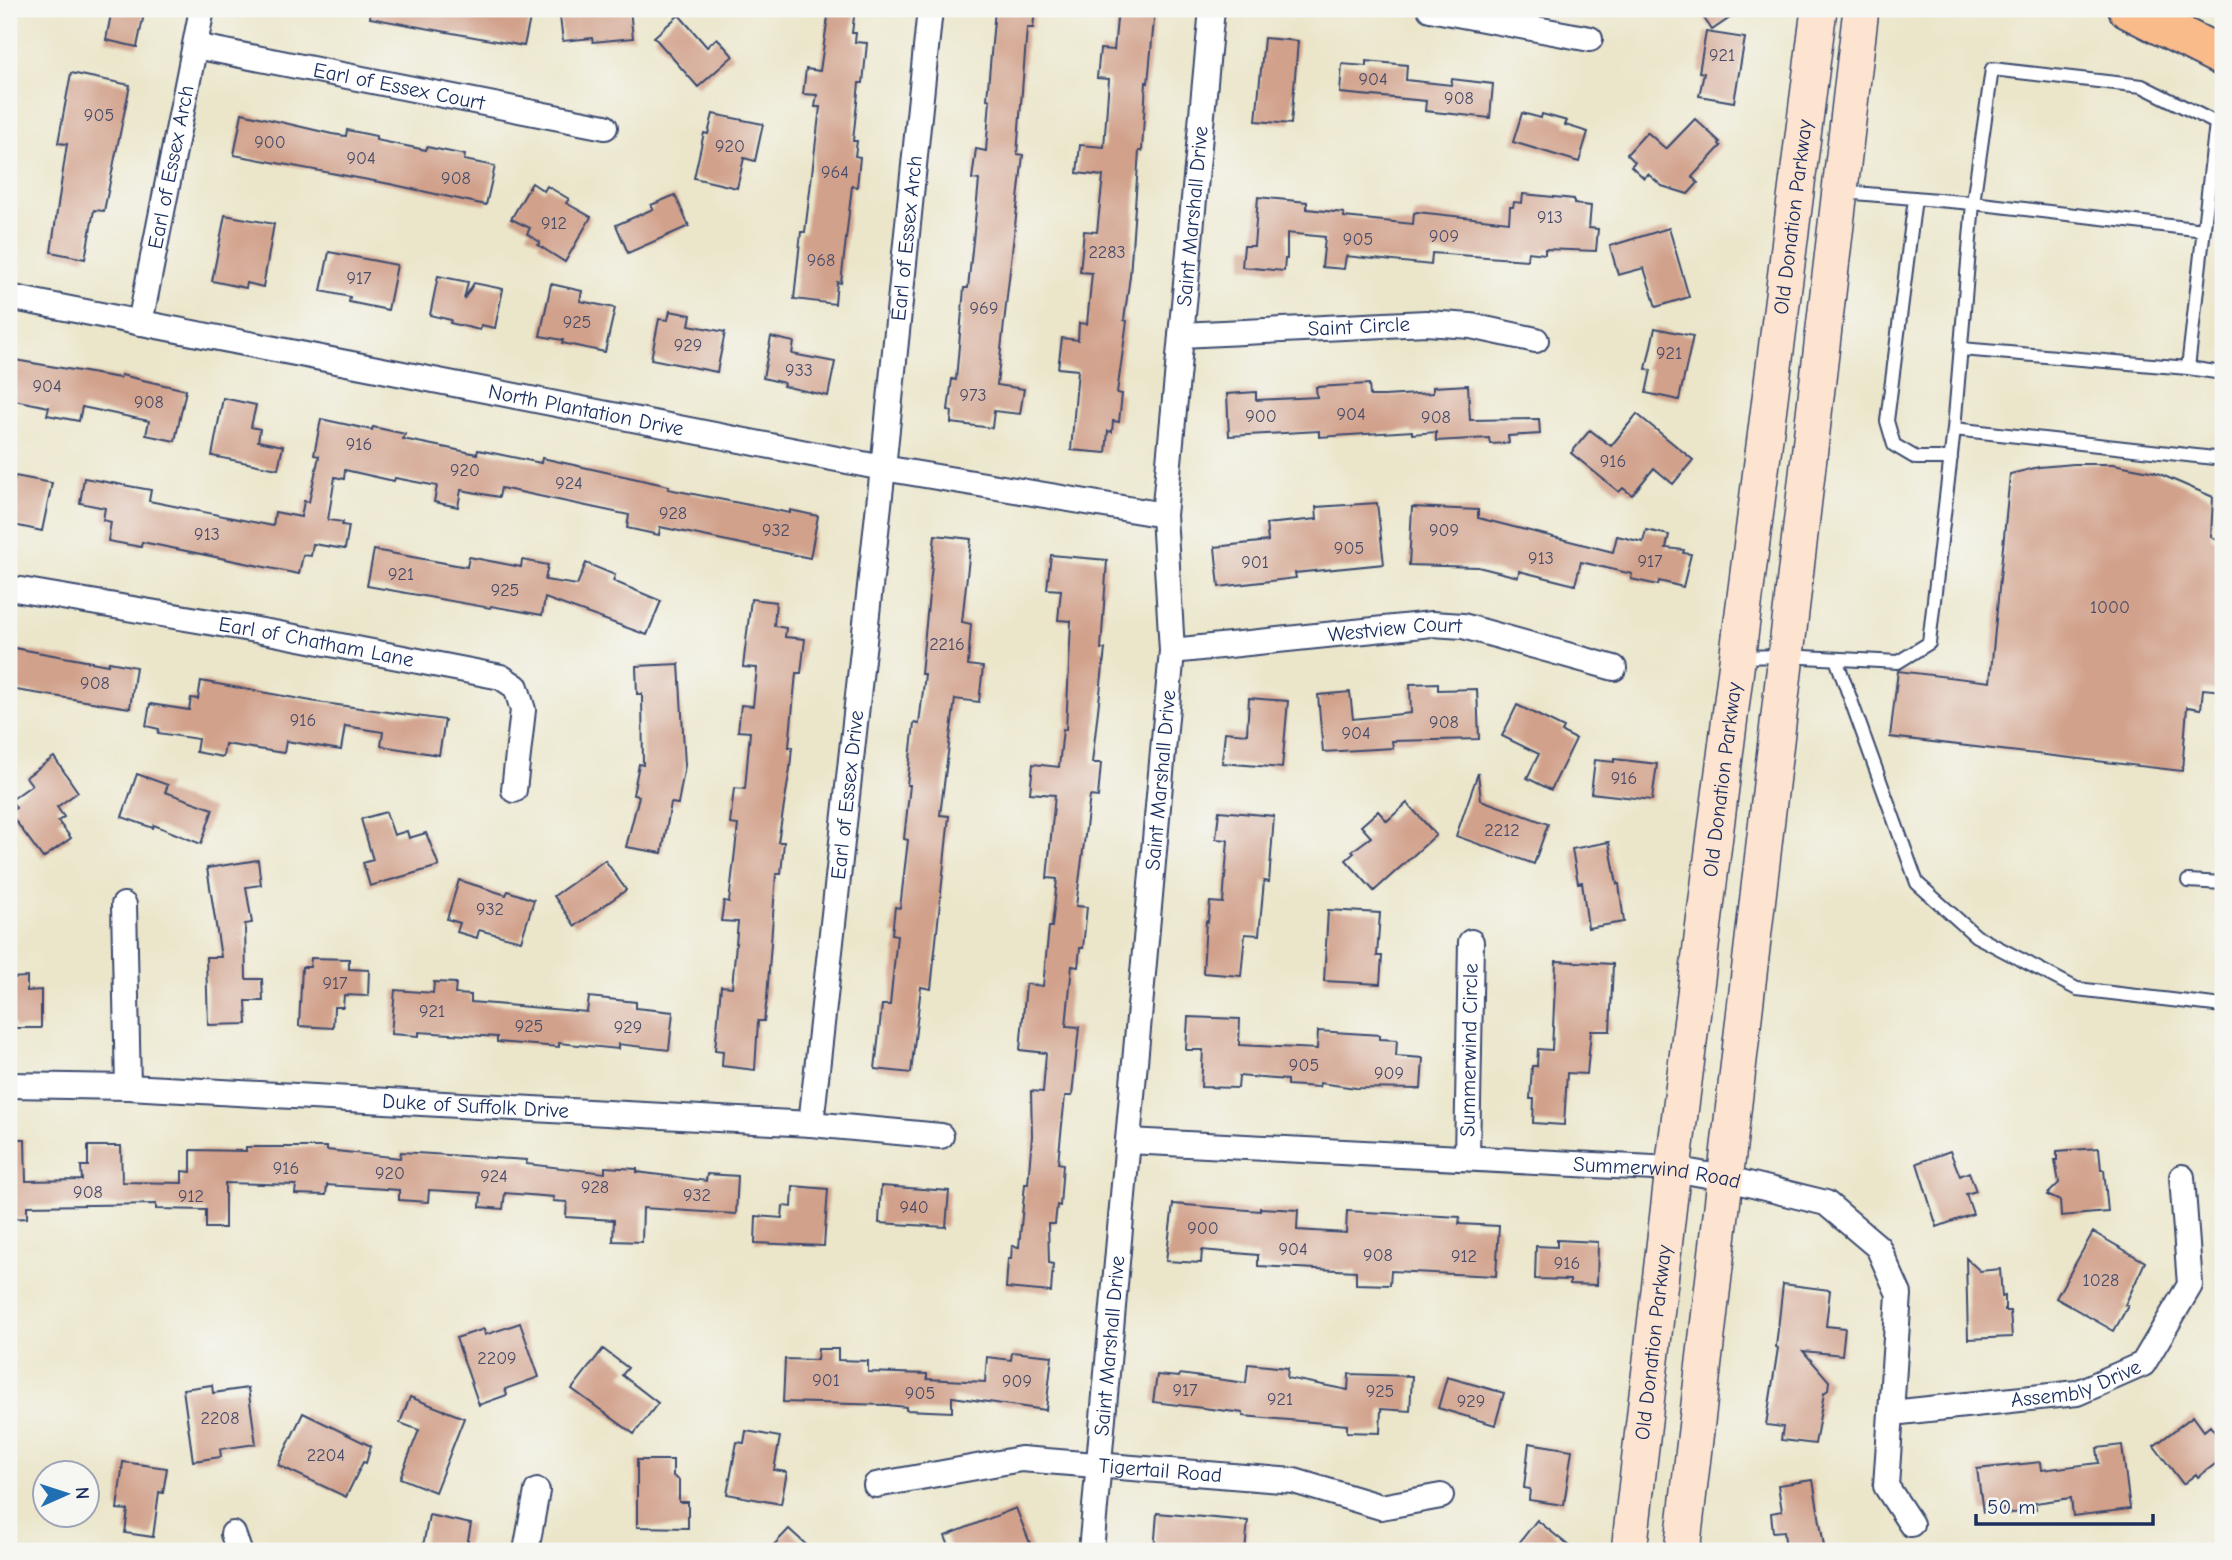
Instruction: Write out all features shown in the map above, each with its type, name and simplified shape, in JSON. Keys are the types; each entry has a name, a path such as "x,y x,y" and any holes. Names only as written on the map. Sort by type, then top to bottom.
{"main road":[{"path":"2128,9 2223,57"}],"street":[{"name":"Earl of Essex Arch","path":"140,323 202,9"},
{"name":"Earl of Essex Arch","path":"883,468 930,9"},
{"name":"Saint Marshall Drive","path":"1091,1551 1172,651 1164,515 1212,9"},
{"path":"1430,9 1590,39"},
{"name":"Old Donation Parkway","path":"1629,1551 1673,1169 1819,9"},
{"name":"Old Donation Parkway","path":"1682,1551 1861,9"},
{"name":"Earl of Essex Court","path":"195,46 605,127"},
{"name":"North Plantation Drive","path":"9,297 883,468 1164,515"},
{"name":"Saint Circle","path":"1181,335 1426,323 1471,326 1536,340"},
{"name":"Earl of Essex Drive","path":"811,1124 883,468"},
{"name":"Earl of Chatham Lane","path":"9,588 274,633 500,677 516,687 523,710 514,790"},
{"name":"Westview Court","path":"1172,651 1432,624 1463,626 1614,668"},
{"path":"124,905 128,1087"},
{"name":"Summerwind Circle","path":"1467,1157 1471,942"},
{"name":"Duke of Suffolk Drive","path":"9,1085 128,1087 811,1124 941,1136"},
{"name":"Summerwind Road","path":"1128,1141 1673,1169 1724,1178 1826,1203 1878,1247 1899,1294 1885,1486 1911,1524"},
{"name":"Assembly Drive","path":"1892,1413 2077,1393 2143,1364 2190,1285 2182,1177"},
{"name":"Tigertail Road","path":"876,1485 1021,1459 1294,1481 1381,1507 1441,1496"},
{"path":"526,1551 537,1491"}],"lane":[{"path":"1738,656 1898,662 1929,643 1954,429 1973,203 1992,69 2142,86 2216,123 2188,368"},
{"path":"1839,191 1973,203 2204,230"},
{"path":"1915,198 1887,421 1894,445 1916,458 1951,458"},
{"path":"1961,349 2223,373"},
{"path":"1954,429 2223,459"},
{"path":"1836,659 1917,883 1976,936 2077,989 2223,1006"},
{"path":"2188,881 2223,883"}],"building":[{"path":"112,9 145,9 137,47 106,40"},
{"path":"371,9 532,9 524,46 370,18"},
{"path":"559,9 630,9 633,38 593,42 592,38 563,41"},
{"path":"829,9 855,9 852,33 856,33 855,42 867,43 863,83 859,83 853,141 857,141 855,156 860,157 857,187 852,186 841,283 837,282 835,304 794,299 820,107 815,107 817,95 803,94 806,69 820,71"},
{"path":"995,9 1035,9 1033,28 1027,28 1017,154 1023,155 997,385 1024,389 1020,414 994,411 992,428 951,423 952,411 948,410 952,379 956,380 964,288 968,288 979,180 972,179 976,149 986,151 990,100 987,99"},
{"path":"1118,9 1155,9 1148,83 1146,82 1142,151 1139,151 1124,320 1127,321 1117,393 1122,394 1119,422 1113,421 1112,432 1108,431 1106,453 1071,450 1078,370 1058,368 1062,338 1078,340 1079,323 1087,324 1092,273 1080,272 1084,231 1097,232 1103,176 1077,173 1080,145 1104,147 1109,79 1097,78 1100,49 1114,50"},
{"path":"1698,9 1743,9 1712,30"},
{"path":"679,15 707,47 717,38 733,56 698,87 654,37"},
{"path":"1706,32 1745,38 1734,102 1699,96 1704,73 1699,72"},
{"path":"1264,38 1298,41 1291,124 1256,121"},
{"path":"1366,61 1407,65 1406,80 1451,85 1452,79 1493,84 1490,118 1425,111 1426,101 1340,93 1342,64 1366,66"},
{"path":"71,73 130,85 104,211 94,210 85,259 51,252 67,144 58,143"},
{"path":"242,113 332,134 346,136 347,130 376,136 376,140 465,155 464,160 495,166 486,205 234,155"},
{"path":"1522,113 1541,118 1542,114 1567,121 1565,125 1588,132 1579,162 1513,142"},
{"path":"713,114 763,124 755,161 744,158 737,188 694,178 704,133 708,134"},
{"path":"1695,119 1721,146 1692,177 1698,183 1688,194 1662,186 1648,174 1644,178 1631,166 1635,162 1627,154 1647,132 1666,149"},
{"path":"532,183 544,191 547,186 569,199 566,203 591,217 565,262 538,245 540,242 527,234 530,228 511,219"},
{"path":"1523,194 1574,199 1574,204 1591,206 1589,228 1598,229 1596,251 1545,249 1545,254 1528,252 1527,260 1432,253 1431,265 1346,256 1344,269 1322,267 1325,237 1287,233 1284,271 1242,267 1244,246 1254,246 1258,197 1307,202 1307,209 1344,213 1344,217 1413,224 1414,213 1417,212 1509,222 1510,207 1513,207 1514,202 1522,203"},
{"path":"675,195 689,226 628,253 616,225 653,209 651,205"},
{"path":"225,215 274,224 263,287 247,283 246,288 212,281"},
{"path":"1669,228 1689,297 1656,307 1644,268 1618,275 1610,246"},
{"path":"329,252 397,265 388,310 349,302 350,297 321,291"},
{"path":"438,276 468,282 464,299 474,283 503,289 495,328 481,325 480,330 430,315"},
{"path":"551,284 582,291 580,301 615,308 605,352 540,336"},
{"path":"670,311 691,315 689,325 725,332 717,372 651,359 659,319 668,320"},
{"path":"1655,328 1693,336 1679,400 1646,393 1651,370 1646,369"},
{"path":"771,337 794,342 792,354 835,362 828,396 783,386 784,383 763,378"},
{"path":"9,359 120,378 121,375 186,390 175,441 146,435 149,421 82,407 79,421 47,415 49,407 9,399"},
{"path":"1369,384 1370,396 1433,393 1433,387 1468,385 1470,420 1539,419 1540,434 1508,436 1509,443 1490,444 1489,438 1436,441 1436,432 1412,434 1412,431 1319,437 1319,431 1229,436 1227,394 1256,392 1256,400 1317,397 1316,387"},
{"path":"223,398 256,405 251,427 260,429 258,441 283,446 278,469 212,456"},
{"path":"1637,414 1693,460 1673,484 1654,468 1632,495 1623,488 1619,492 1571,453 1590,430 1611,446"},
{"path":"321,419 405,434 403,439 477,454 478,450 541,463 542,458 669,486 668,489 818,516 810,558 660,527 659,535 627,528 629,515 501,488 499,497 461,490 458,507 434,502 437,486 395,478 394,481 345,470 344,479 335,477 328,520 343,522 342,525 349,526 345,549 313,544 311,556 303,555 299,574 142,542 141,547 108,541 111,522 103,520 105,508 80,503 84,478 151,490 149,501 273,526 275,512 301,517 304,501 309,502 319,456 314,455"},
{"path":"2113,464 2155,472 2213,497 2211,537 2223,543 2223,691 2203,689 2201,709 2187,707 2182,771 1890,737 1898,671 1990,682 2010,474 2039,467"},
{"path":"15,476 52,483 42,531 9,524 9,485 13,486"},
{"path":"1377,503 1384,564 1295,573 1296,578 1219,587 1215,547 1268,541 1266,524 1317,519 1316,507"},
{"path":"1412,507 1478,510 1478,518 1613,552 1617,536 1643,542 1646,530 1669,535 1666,548 1684,550 1683,553 1691,554 1683,587 1659,581 1658,585 1631,579 1632,574 1581,562 1575,585 1519,571 1518,577 1478,567 1409,565"},
{"path":"935,535 971,539 962,622 971,624 968,665 983,667 979,702 955,699 940,815 949,816 931,989 921,987 911,1073 875,1069 882,1005 890,1005 897,935 892,934 895,907 900,908 908,840 904,839 910,785 907,785 914,723 919,724 925,674 921,674"},
{"path":"374,550 467,567 469,557 521,567 522,560 548,565 545,580 577,585 586,563 615,575 613,581 661,601 647,635 545,598 542,615 491,606 490,608 367,586"},
{"path":"1051,555 1107,560 1101,649 1105,649 1092,763 1101,763 1098,797 1090,796 1076,906 1087,907 1083,948 1080,948 1078,967 1072,966 1066,1026 1079,1027 1072,1096 1065,1096 1058,1163 1063,1164 1060,1206 1057,1205 1055,1224 1048,1224 1049,1263 1053,1264 1051,1292 1006,1288 1008,1259 1011,1259 1012,1246 1019,1247 1025,1184 1028,1184 1032,1136 1031,1091 1043,1092 1046,1053 1020,1050 1026,984 1043,986 1057,879 1047,878 1055,795 1030,793 1033,764 1059,767 1063,729 1066,730 1071,621 1058,620 1061,590 1047,589"},
{"path":"751,599 776,602 774,626 786,628 785,637 805,639 801,673 796,673 789,747 792,747 790,769 778,842 784,842 781,874 776,874 767,998 764,1021 758,1021 755,1070 722,1066 723,1051 715,1050 721,986 732,987 738,922 721,921 724,901 729,902 738,825 730,824 734,788 745,789 750,732 738,731 741,705 753,706 757,668 743,667"},
{"path":"9,647 108,665 109,662 136,667 130,708 9,689"},
{"path":"679,664 685,765 678,804 671,803 662,853 626,847 639,796 633,795 639,764 643,765 642,694 637,694 636,666"},
{"path":"201,681 317,702 445,720 439,755 381,746 383,732 345,726 341,750 286,741 284,753 225,744 223,757 196,752 198,739 158,733 159,729 146,726 150,704 189,710 191,698 198,699"},
{"path":"1438,683 1438,690 1477,689 1479,739 1392,741 1393,748 1323,752 1318,695 1350,692 1353,719 1411,713 1410,684"},
{"path":"1249,698 1288,701 1282,768 1222,763 1225,732 1247,734"},
{"path":"1517,705 1564,728 1562,732 1576,739 1551,790 1527,778 1539,754 1502,736"},
{"path":"54,757 78,792 57,807 64,817 58,821 71,838 43,858 9,812 16,808 11,800 32,785 26,777"},
{"path":"1614,759 1657,764 1652,800 1591,793 1595,760 1614,762"},
{"path":"1478,773 1481,800 1548,824 1534,864 1456,836"},
{"path":"137,774 168,785 165,792 213,809 201,844 154,825 153,828 122,817"},
{"path":"1407,803 1436,835 1374,891 1346,860 1354,853 1352,851 1371,837 1361,826 1378,811 1387,821"},
{"path":"1219,811 1274,816 1269,882 1264,881 1259,935 1245,934 1241,976 1203,973 1206,921 1208,922 1210,902 1223,903 1228,840 1216,839"},
{"path":"386,812 394,835 407,831 409,838 426,833 439,866 370,886 363,863 373,860 361,819"},
{"path":"1609,842 1624,922 1588,928 1582,882 1578,883 1572,849"},
{"path":"258,860 261,885 246,887 252,923 245,924 246,979 262,979 263,1001 246,1001 247,1024 208,1025 206,957 221,957 207,868"},
{"path":"605,860 626,890 575,926 554,896"},
{"path":"459,880 506,895 508,891 534,900 521,941 479,930 477,938 457,932 460,923 447,919"},
{"path":"1328,910 1380,913 1377,956 1382,956 1380,984 1324,981"},
{"path":"311,958 349,959 349,969 369,970 368,996 344,995 343,1007 334,1007 333,1028 299,1026 302,967 310,967"},
{"path":"1556,961 1613,964 1610,1031 1591,1031 1587,1074 1567,1073 1564,1125 1533,1123 1534,1099 1530,1099 1532,1066 1537,1066 1538,1049 1552,1050"},
{"path":"27,977 27,991 41,990 41,1028 15,1028 14,1023 9,1023 9,978"},
{"path":"434,982 456,983 455,994 471,995 471,1002 587,1012 589,997 636,1002 636,1008 673,1012 669,1050 618,1044 618,1049 559,1043 559,1047 497,1042 497,1037 419,1032 419,1036 391,1034 395,990 433,993"},
{"path":"1188,1017 1240,1019 1239,1045 1317,1049 1318,1031 1380,1035 1380,1039 1397,1040 1396,1056 1423,1058 1421,1089 1356,1088 1320,1083 1319,1087 1287,1085 1287,1080 1239,1076 1238,1088 1201,1087 1203,1050 1186,1050"},
{"path":"9,1139 25,1139 26,1181 82,1180 81,1166 88,1166 88,1146 121,1146 122,1182 182,1183 182,1171 191,1172 191,1150 246,1151 246,1147 327,1147 327,1150 400,1158 401,1152 527,1160 526,1164 605,1173 605,1167 637,1169 637,1172 706,1181 707,1174 738,1176 736,1214 643,1208 642,1242 613,1241 614,1220 566,1217 567,1202 553,1201 554,1197 505,1193 503,1209 480,1207 481,1193 429,1190 428,1202 399,1200 399,1190 327,1185 326,1195 295,1194 296,1185 225,1183 225,1228 206,1228 206,1210 156,1209 156,1204 27,1206 27,1218 9,1219"},
{"path":"2099,1148 2108,1212 2061,1216 2060,1201 2047,1195 2059,1183 2055,1160 2057,1151"},
{"path":"1950,1151 1960,1176 1969,1172 1976,1191 1966,1194 1973,1214 1937,1227 1917,1163"},
{"path":"793,1186 828,1189 824,1246 755,1243 756,1216 782,1218 783,1206 792,1207"},
{"path":"881,1186 949,1191 946,1227 879,1223"},
{"path":"1173,1204 1260,1211 1260,1208 1298,1210 1297,1230 1346,1233 1347,1211 1460,1217 1459,1224 1499,1226 1496,1276 1391,1271 1390,1285 1356,1284 1356,1271 1258,1266 1258,1255 1202,1250 1201,1263 1166,1261"},
{"path":"2093,1232 2145,1262 2125,1305 2128,1306 2114,1331 2056,1298"},
{"path":"1557,1240 1598,1242 1597,1285 1570,1284 1570,1280 1535,1279 1536,1246 1557,1247"},
{"path":"1966,1258 1980,1271 2000,1269 2002,1297 2005,1296 2005,1311 2010,1311 2012,1337 1968,1339"},
{"path":"1783,1284 1830,1290 1826,1326 1845,1328 1842,1355 1803,1351 1829,1381 1828,1390 1824,1393 1815,1444 1781,1440 1783,1427 1766,1425 1778,1348"},
{"path":"520,1323 539,1377 505,1389 507,1395 479,1405 456,1338 484,1329 485,1335"},
{"path":"603,1349 628,1368 622,1375 658,1403 634,1434 572,1389"},
{"path":"818,1349 838,1349 838,1360 868,1361 868,1372 927,1374 927,1379 985,1382 987,1357 1011,1360 1012,1352 1052,1356 1046,1410 952,1397 952,1412 906,1410 906,1407 887,1405 783,1402 785,1359 817,1360"},
{"path":"1248,1364 1288,1368 1287,1378 1348,1390 1349,1374 1412,1376 1410,1411 1381,1409 1380,1433 1347,1432 1347,1425 1243,1416 1243,1413 1153,1402 1157,1375 1179,1377 1180,1374 1246,1383"},
{"path":"1447,1377 1504,1393 1495,1425 1438,1408"},
{"path":"212,1385 213,1393 248,1388 256,1444 220,1449 221,1457 193,1461 183,1389"},
{"path":"410,1397 464,1418 435,1492 400,1478 419,1430 400,1423"},
{"path":"303,1413 371,1446 366,1463 363,1462 346,1497 278,1465"},
{"path":"2193,1416 2204,1431 2210,1426 2223,1443 2223,1458 2198,1477 2196,1474 2183,1484 2154,1446"},
{"path":"746,1431 780,1437 774,1470 787,1472 781,1504 727,1494 737,1442 744,1443"},
{"path":"1529,1443 1572,1450 1564,1505 1529,1500 1530,1489 1524,1488"},
{"path":"2122,1445 2130,1509 2073,1516 2071,1498 2035,1503 2036,1510 2006,1514 2005,1509 1983,1512 1977,1469 2041,1462 2042,1470 2099,1463 2097,1448"},
{"path":"637,1460 673,1460 673,1476 679,1480 679,1502 688,1502 688,1528 637,1527"},
{"path":"123,1462 167,1468 163,1493 159,1492 153,1537 125,1533 128,1510 117,1509"},
{"path":"1813,1480 1824,1546 1786,1551 1784,1531 1773,1532 1771,1513 1782,1511 1778,1485"},
{"path":"1016,1508 1033,1551 951,1551 945,1536"},
{"path":"1157,1513 1248,1521 1245,1551 1154,1551"},
{"path":"429,1515 471,1524 466,1551 422,1551"},
{"path":"1537,1520 1575,1551 1530,1551 1519,1543"},
{"path":"789,1529 813,1551 768,1551"}]}
